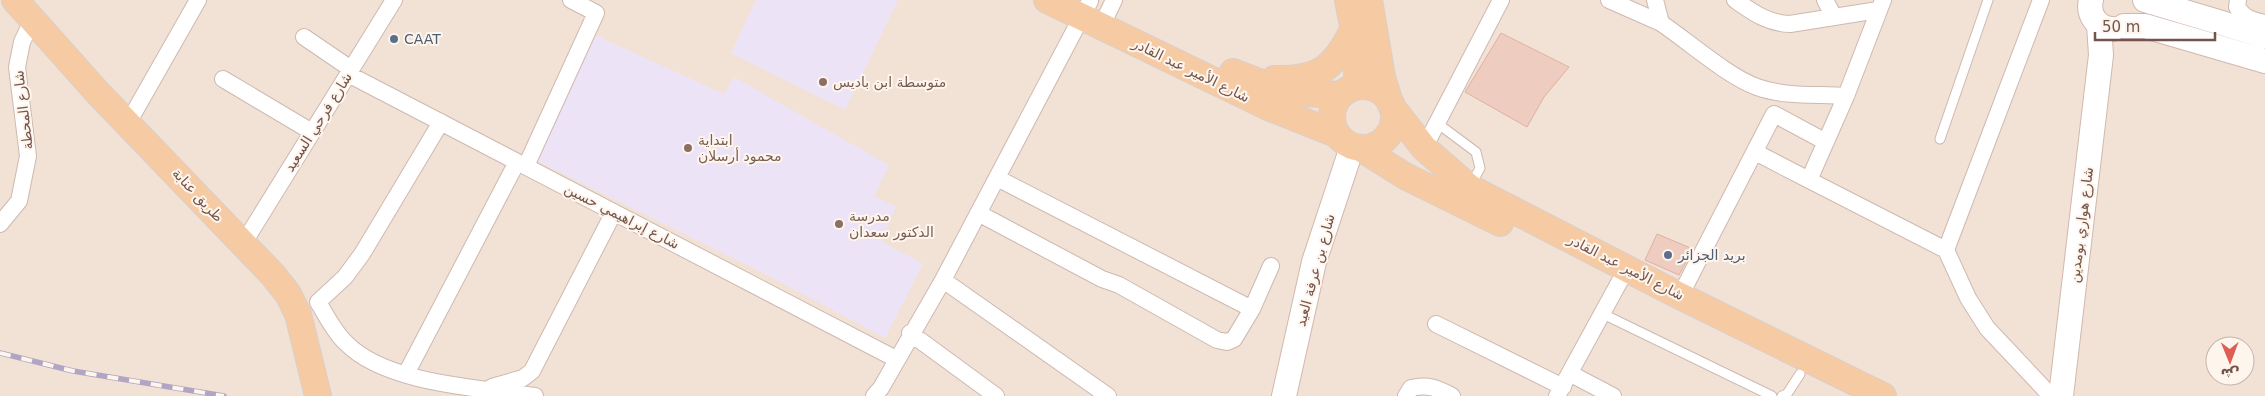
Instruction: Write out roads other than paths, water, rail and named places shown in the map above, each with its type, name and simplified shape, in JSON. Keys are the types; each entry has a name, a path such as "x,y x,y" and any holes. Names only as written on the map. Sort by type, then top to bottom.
{"main road":[{"name":"طريق عنابة","path":"15,0 30,11 128,123 288,294 304,334 318,396"},
{"name":"شارع الأمير عبد القادر","path":"1047,0 1098,9 1245,78 1285,92 1348,91"},
{"path":"1348,0 1358,73 1332,114 1350,143 1372,148 1389,136 1395,117 1382,77 1369,0"},
{"path":"2100,14 2134,15 2135,0"},
{"path":"2145,0 2265,36"},
{"name":"شارع الأمير عبد القادر","path":"1098,9 1268,107 1350,143 1405,176 1623,276 1680,296 1883,396"},
{"path":"2100,14 2265,61"},
{"name":"شارع هواري بومدين","path":"2061,396 2101,55 2100,14"},
{"path":"1245,78 1300,78 1320,72 1336,60 1353,30"},
{"path":"1348,91 1370,86 1380,90 1388,97 1391,105"},
{"name":"شارع الأمير عبد القادر","path":"1391,105 1424,148 1470,188 1623,276 1800,374 1844,396"},
{"name":"شارع بن عرفة العيد","path":"1284,396 1314,262 1350,143"}],"street":[{"path":"128,123 198,0"},
{"name":"شارع فرحي السعيد","path":"243,244 394,0"},
{"path":"406,374 521,164 596,13 571,0"},
{"path":"1424,148 1501,0"},
{"path":"1609,0 1661,23 1730,72 1757,87 1784,93 1846,96"},
{"path":"1655,0 1661,23"},
{"path":"1736,0 1761,18 1775,23 1790,24 1834,17 1880,5"},
{"path":"1826,0 1834,17"},
{"path":"1946,250 2041,0"},
{"path":"2238,0 2237,7 2242,14 2248,19 2265,23"},
{"path":"1809,180 1846,96 1880,5"},
{"path":"874,396 881,388 910,333 943,280 997,178 1098,9"},
{"name":"شارع المحطة","path":"0,224 19,201 28,156 17,67 30,11"},
{"name":"شارع إبراهيمي حسين","path":"304,37 349,71 440,122 896,359"},
{"path":"222,79 312,132"},
{"path":"1680,296 1784,93"},
{"path":"1774,114 1826,142"},
{"path":"440,122 362,254 345,276 318,302 345,343 368,361 427,381 535,396"},
{"path":"1755,152 1946,250 1968,298 1987,328 2051,396"},
{"path":"997,178 1252,309"},
{"path":"485,389 523,378 532,371 614,212"},
{"path":"978,213 1102,279 1119,285 1217,340 1227,342 1234,339 1252,309 1271,266"},
{"path":"1564,386 1623,276"},
{"path":"943,280 1108,396"},
{"path":"1436,324 1564,386 1613,396"},
{"path":"910,333 996,396"},
{"path":"1406,396 1411,388 1422,385 1434,386 1452,396"}],"lane":[{"path":"1940,138 1988,0"},
{"path":"1437,123 1476,152 1480,168 1470,188"},
{"path":"1604,314 1772,396"},
{"path":"1782,396 1787,394 1800,374"}],"railway":[{"path":"0,353 73,371 224,396"}],"place":[{"name":"CAAT","path":"394,39"},
{"name":"متوسطة ابن باديس","path":"823,82"},
{"name":"ابتداية محمود أرسلان","path":"688,148"},
{"name":"مدرسة الدكتور سعدان","path":"839,224"},
{"name":"بريد الجزائر","path":"1668,255"}]}
